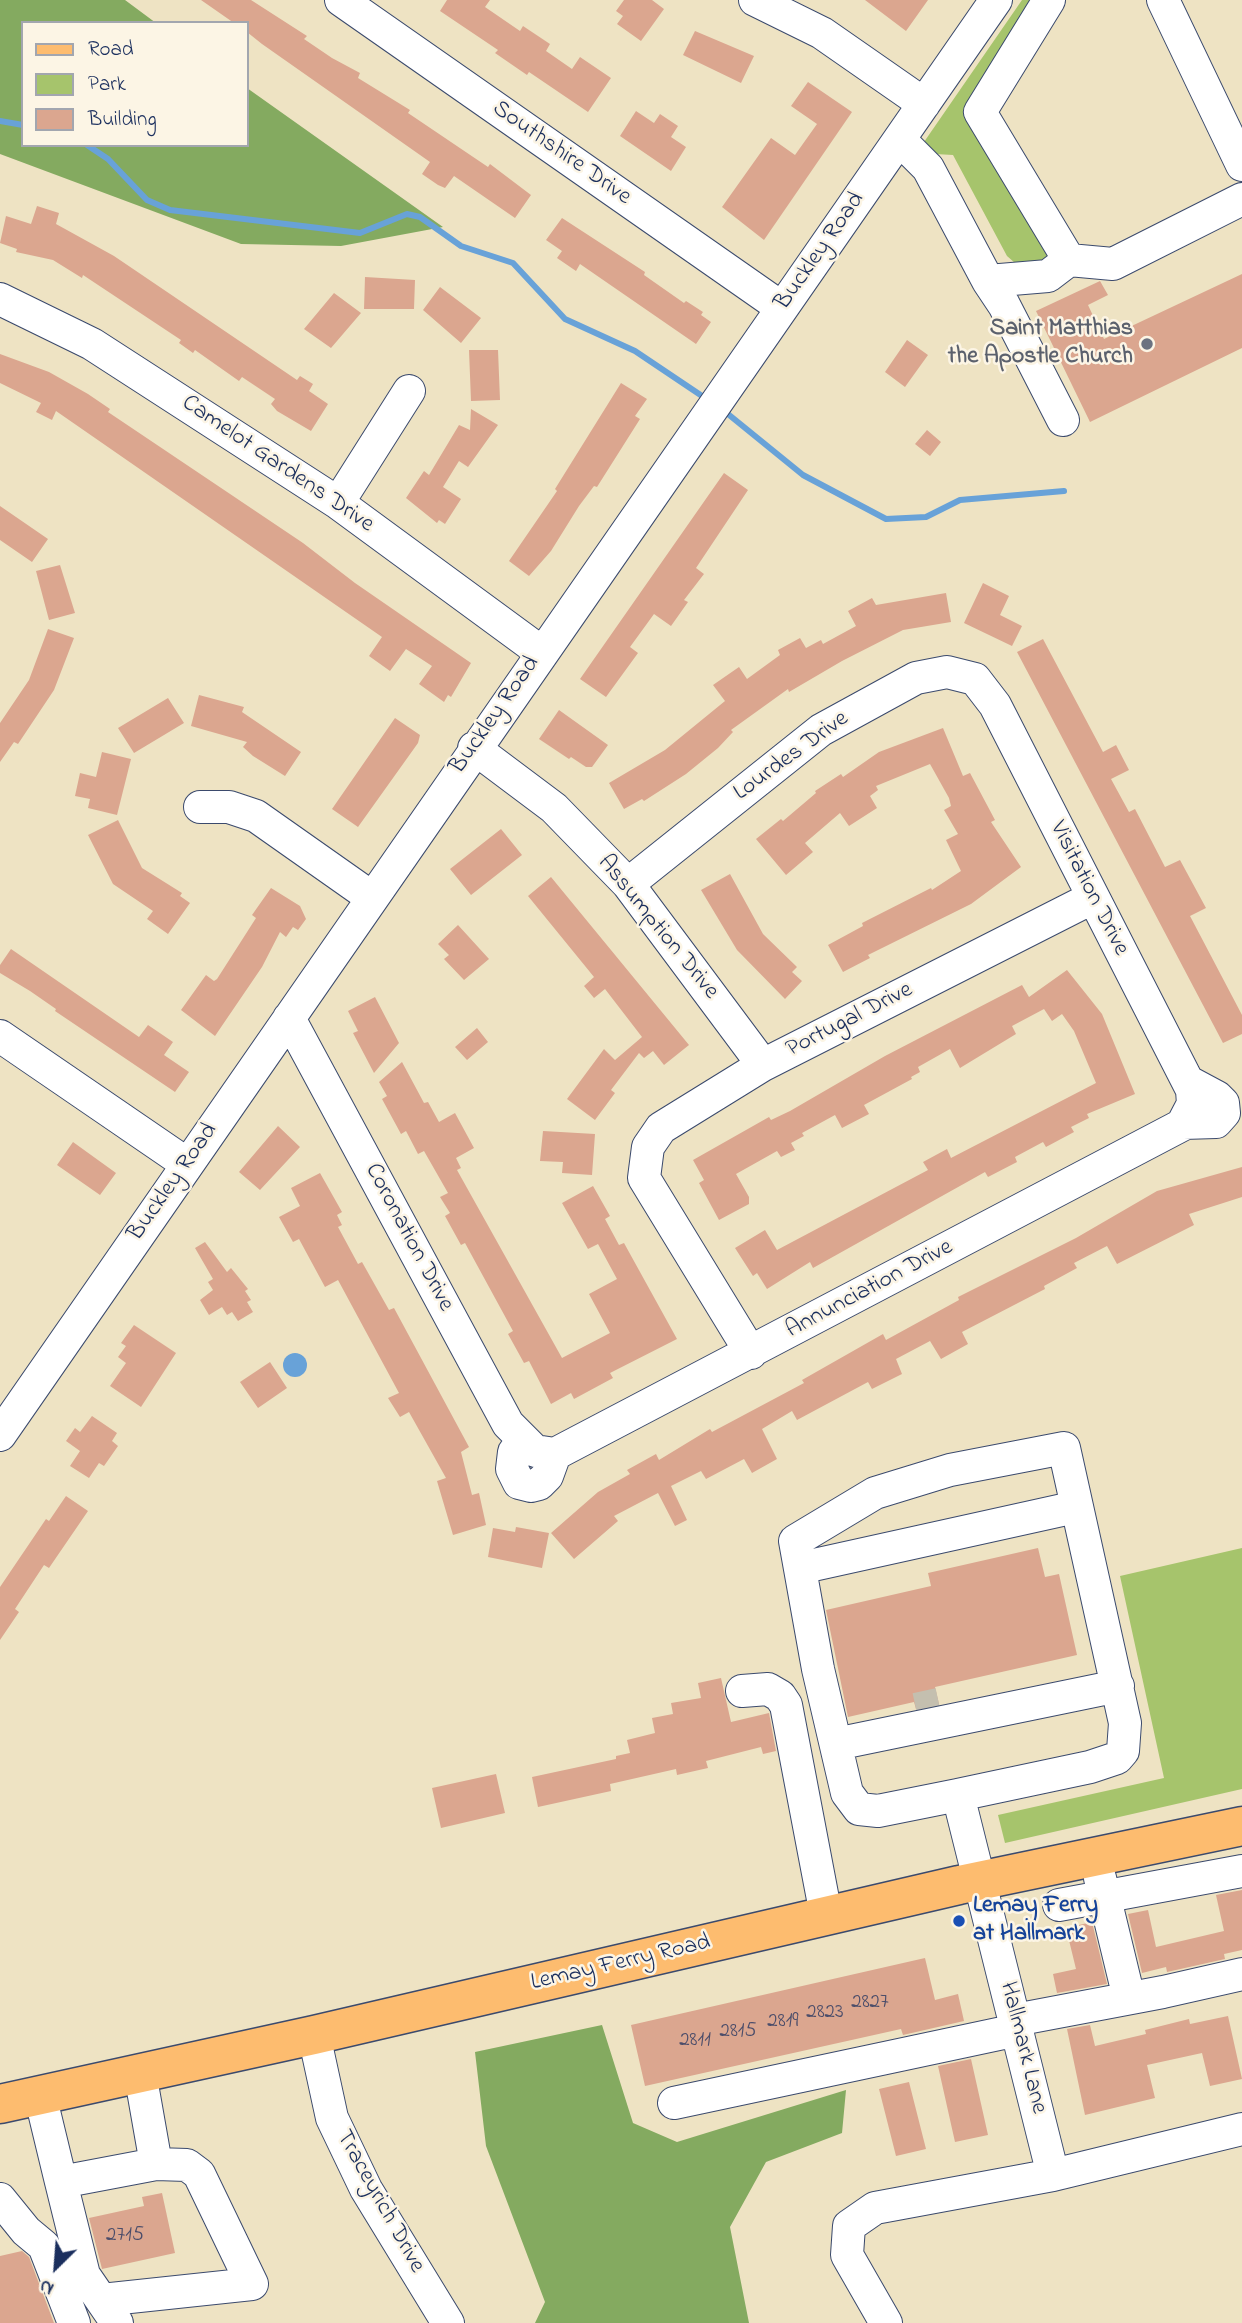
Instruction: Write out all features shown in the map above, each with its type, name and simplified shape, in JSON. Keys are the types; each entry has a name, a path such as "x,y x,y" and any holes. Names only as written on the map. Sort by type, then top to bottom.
{"main road":[{"name":"Lemay Ferry Road","path":"0,2104 314,2035 979,1881 1095,1856 1241,1830"}],"street":[{"name":"Southshire Drive","path":"341,0 782,308"},
{"path":"755,0 850,50 925,104"},
{"name":"Buckley Road","path":"0,1435 474,748 996,0"},
{"path":"1049,0 980,112 1069,260"},
{"path":"1163,0 1242,165"},
{"path":"900,140 928,168 988,281 1004,305 1063,421"},
{"path":"988,281 1048,276 1069,260 1113,264 1242,199"},
{"name":"Camelot Gardens Drive","path":"0,299 92,344 338,503 541,652"},
{"path":"338,503 410,391"},
{"name":"Lourdes Drive","path":"628,884 821,730 916,678 947,672 975,679"},
{"name":"Visitation Drive","path":"975,679 995,705 1092,898 1188,1103"},
{"name":"Assumption Drive","path":"474,748 554,808 628,884 763,1065"},
{"path":"200,807 229,807 256,816 371,897"},
{"name":"Portugal Drive","path":"751,1353 644,1178 648,1147 661,1128 763,1065 1092,898"},
{"name":"Coronation Drive","path":"289,1018 509,1423 538,1449"},
{"path":"0,1036 187,1164"},
{"name":"Annunciation Drive","path":"538,1449 751,1353 1188,1103"},
{"path":"1063,1448 1076,1507 1118,1686 1125,1723 1123,1751 1117,1758 906,1808 877,1811 859,1809 847,1793 795,1541 875,1493 950,1470 1063,1448"},
{"path":"800,1568 1076,1507"},
{"path":"890,1732 906,1711 940,1710 1118,1686"},
{"path":"742,1691 768,1689 780,1696 786,1705 826,1915"},
{"path":"836,1744 890,1732 940,1710"},
{"name":"Hallmark Lane","path":"958,1796 1054,2175"},
{"path":"1095,1856 1129,1998"},
{"path":"1059,1905 1242,1871"},
{"path":"674,2103 1242,1974"},
{"name":"Traceyrich Drive","path":"314,2035 332,2119 366,2189 448,2323"},
{"path":"140,2073 156,2164"},
{"path":"40,2095 83,2275 114,2311 251,2284 199,2174 187,2165 156,2164 61,2182"},
{"path":"886,2323 847,2255 849,2226 875,2208 1054,2175 1242,2129"},
{"path":"6,2215 44,2246 74,2323"}],"green space":[{"path":"0,0 125,0 153,21 21,21 21,147 248,147 248,89 443,227 341,246 241,244 0,154"},
{"path":"1022,0 1039,0 967,122 1052,249 1047,260 1015,263 1007,256 953,155 935,154 924,142"},
{"path":"1242,1548 1242,1789 1005,1843 998,1815 1164,1778 1120,1576"},
{"path":"602,2025 633,2123 677,2142 846,2090 842,2133 766,2162 730,2227 749,2323 535,2323 545,2302 486,2146 475,2052"}],"water":[{"path":"290,1353 300,1353 307,1360 307,1370 300,1377 290,1377 283,1370 283,1360"}],"building":[{"path":"201,0 251,0 307,36 304,39 332,58 360,73 358,78 410,110 408,113 488,167 490,164 531,195 515,218 454,176 445,188 438,185 422,174 430,162 262,44 248,33 248,21 231,21"},
{"path":"447,0 490,0 485,7 520,31 523,26 550,44 546,51 572,69 580,57 611,78 588,112 529,72 527,75 495,53 498,50 440,11"},
{"path":"624,0 652,0 664,9 641,41 617,24 623,16 616,11"},
{"path":"865,0 928,0 906,31"},
{"path":"695,31 754,56 741,83 683,55"},
{"path":"808,82 852,112 764,240 722,207 771,138 795,155 817,124 791,106"},
{"path":"636,111 654,123 660,114 678,126 671,137 686,147 671,171 620,136"},
{"path":"37,206 59,213 56,224 114,256 297,380 300,376 313,384 309,391 328,404 311,431 277,411 271,404 275,399 242,377 239,381 195,350 193,353 179,343 181,340 83,275 82,278 53,260 16,252 17,249 0,243 6,216 31,224"},
{"path":"562,218 645,272 644,275 684,303 686,301 703,312 701,315 711,322 696,344 580,264 576,271 557,258 562,251 546,240"},
{"name":"Saint Matthias the Apostle Church","path":"1242,274 1242,348 1090,422 1036,311 1100,281 1108,295 1088,305 1104,339"},
{"path":"365,277 415,280 414,309 364,309"},
{"path":"440,287 481,318 461,343 423,310"},
{"path":"334,293 361,313 331,348 304,329"},
{"path":"907,340 928,355 905,387 885,372"},
{"path":"469,350 498,350 500,400 471,401"},
{"path":"0,354 49,372 88,394 110,409 108,412 303,543 355,583 471,663 451,697 448,695 444,702 419,684 432,666 406,649 390,671 369,656 382,637 56,411 52,420 36,412 41,403 0,383"},
{"path":"621,383 647,399 635,416 640,419 597,487 594,486 551,551 529,576 509,561 557,491 555,489"},
{"path":"471,409 498,425 468,467 459,461 443,487 461,499 445,524 439,520 437,523 406,498 424,471 429,475 459,425 470,430"},
{"path":"927,430 941,442 930,456 915,444"},
{"path":"724,473 748,490 696,568 704,574 684,600 688,602 671,626 654,614 630,647 638,653 606,697 580,679"},
{"path":"0,506 48,539 32,562 0,540"},
{"path":"60,565 75,613 49,620 36,571"},
{"path":"983,583 1009,596 1000,615 1022,626 1012,646 964,623"},
{"path":"946,593 951,622 903,630 789,692 788,689 731,730 733,732 718,748 686,774 644,801 642,799 624,809 609,783 665,750 725,701 713,685 739,667 747,679 780,655 778,650 800,638 806,648 821,640 823,644 856,626 848,611 872,598 876,605"},
{"path":"48,629 74,638 54,690 18,744 14,742 0,762 0,723 29,680"},
{"path":"1043,639 1103,752 1116,745 1129,770 1111,779 1129,812 1135,809 1165,867 1180,860 1206,908 1190,916 1242,1015 1242,1034 1223,1043 1017,652"},
{"path":"199,695 244,707 242,712 301,752 285,776 253,756 243,747 247,742 191,726"},
{"path":"168,698 184,723 134,753 118,728"},
{"path":"559,710 608,745 592,767 586,767 571,757 569,759 539,739"},
{"path":"395,718 420,735 418,743 358,827 332,809"},
{"path":"943,728 963,776 970,773 995,820 991,822 1021,867 971,904 868,955 870,958 843,972 828,945 863,926 862,923 931,888 932,890 961,871 946,840 958,834 944,810 951,806 949,798 930,764 876,786 878,790 870,796 877,808 849,826 840,813 805,843 813,852 786,875 756,839 781,819 783,821 816,793 815,791 841,774 843,777 879,752"},
{"path":"102,752 131,759 117,815 88,808 90,799 75,796 80,773 96,777"},
{"path":"118,820 142,868 182,893 180,896 190,903 168,934 147,919 153,911 113,884 88,835"},
{"path":"501,829 522,855 471,895 450,869"},
{"path":"730,874 763,934 797,967 792,972 802,981 785,999 737,950 701,890"},
{"path":"551,877 689,1045 664,1065 653,1051 644,1058 639,1053 611,1090 615,1093 595,1120 567,1099 604,1049 615,1060 642,1037 605,989 594,998 584,986 594,977 528,896"},
{"path":"271,888 300,906 306,919 298,930 293,927 286,937 280,932 262,967 215,1036 181,1010 206,975 214,981 217,979 256,918 252,915"},
{"path":"458,925 489,959 464,980 444,959 449,955 438,944"},
{"path":"11,949 139,1037 148,1025 173,1042 164,1055 189,1072 175,1092 0,973 0,965"},
{"path":"1067,970 1102,1014 1135,1094 1087,1114 1089,1118 1071,1127 1074,1132 1046,1147 1043,1142 1015,1157 1017,1162 988,1177 985,1172 813,1268 810,1262 767,1289 757,1273 753,1276 735,1248 765,1230 777,1250 928,1170 923,1162 947,1149 951,1158 1096,1083 1074,1031 1062,1014 1052,1021 1044,1009 1012,1026 1016,1034 960,1068 950,1049 918,1067 920,1072 911,1077 912,1079 864,1105 869,1114 842,1128 835,1115 802,1133 804,1136 791,1143 795,1150 781,1157 777,1151 736,1174 749,1197 749,1204 719,1220 699,1183 704,1180 693,1160 769,1117 771,1120 790,1111 885,1056 1022,985 1029,997"},
{"path":"375,997 399,1043 374,1073 353,1033 358,1031 348,1011"},
{"path":"477,1028 488,1042 467,1060 455,1047"},
{"path":"402,1062 424,1103 428,1102 439,1122 455,1113 474,1148 456,1158 461,1168 457,1170 562,1358 610,1333 589,1294 617,1279 598,1244 588,1249 562,1203 593,1186 610,1216 605,1219 619,1245 624,1243 677,1339 610,1373 613,1378 574,1399 571,1393 551,1404 529,1361 524,1363 508,1334 513,1331 465,1243 461,1245 445,1216 450,1213 440,1197 448,1193 424,1151 418,1154 406,1131 401,1134 382,1099 387,1096 379,1082"},
{"path":"278,1126 300,1147 260,1190 239,1172"},
{"path":"543,1131 595,1134 592,1175 562,1173 563,1162 540,1161"},
{"path":"73,1142 116,1173 100,1195 57,1165"},
{"path":"1242,1167 1242,1197 1189,1214 1194,1225 1117,1264 1107,1246 1074,1263 1077,1268 1044,1286 1045,1289 962,1332 968,1344 941,1359 930,1341 896,1359 902,1374 872,1389 868,1382 797,1420 792,1411 762,1429 777,1459 752,1473 744,1459 706,1479 701,1471 671,1486 687,1520 675,1526 658,1493 614,1516 618,1521 574,1559 551,1533 598,1492 630,1474 627,1470 656,1454 659,1460 710,1429 712,1432 804,1383 802,1380 883,1334 886,1340 959,1300 958,1297 1076,1238 1157,1191"},
{"path":"320,1173 342,1212 337,1215 342,1225 338,1227 358,1264 362,1262 389,1310 394,1308 469,1447 461,1452 472,1495 479,1493 486,1525 453,1535 437,1481 446,1478 409,1412 400,1417 388,1398 399,1393 338,1280 325,1287 299,1239 293,1242 279,1217 300,1206 291,1188"},
{"path":"205,1242 227,1272 231,1268 248,1289 245,1291 251,1300 247,1302 253,1312 238,1321 232,1312 227,1315 222,1307 209,1315 200,1300 213,1290 208,1282 213,1279 195,1248"},
{"path":"134,1325 176,1353 141,1407 110,1386 126,1363 118,1357 126,1346 121,1343"},
{"path":"270,1362 287,1388 258,1408 240,1382"},
{"path":"92,1416 117,1433 112,1441 118,1446 104,1466 99,1463 89,1478 70,1466 80,1451 66,1441 75,1428 80,1432"},
{"path":"66,1496 88,1511 49,1568 44,1565 15,1609 19,1612 0,1640 0,1587 46,1519 49,1521"},
{"path":"516,1527 549,1533 542,1568 488,1557 493,1528 515,1532"},
{"path":"1038,1548 1045,1577 1059,1574 1077,1655 935,1687 939,1704 916,1709 914,1702 848,1717 826,1610 931,1586 928,1573"},
{"path":"721,1678 731,1722 769,1713 776,1751 763,1754 761,1747 706,1761 708,1768 677,1775 676,1769 610,1784 611,1791 538,1807 532,1777 616,1759 616,1756 630,1753 627,1740 655,1733 652,1718 673,1714 671,1703 701,1698 698,1683"},
{"path":"496,1774 505,1813 441,1828 432,1788"},
{"path":"1242,1890 1242,1950 1224,1954 1225,1959 1167,1972 1166,1967 1142,1973 1128,1914 1148,1910 1156,1947 1224,1931 1216,1895"},
{"path":"1092,1922 1107,1984 1057,1993 1053,1974 1076,1969 1066,1928"},
{"path":"925,1958 935,2000 958,1994 964,2021 903,2035 901,2029 645,2086 631,2025"},
{"path":"1228,2016 1242,2079 1210,2086 1202,2053 1147,2065 1155,2098 1085,2115 1067,2029 1090,2025 1095,2046 1146,2034 1145,2030 1189,2019 1190,2024"},
{"path":"971,2059 988,2135 955,2142 938,2066"},
{"path":"909,2082 926,2149 896,2156 879,2089"},
{"path":"162,2193 175,2253 102,2269 89,2218 144,2206 142,2197"},
{"path":"22,2251 29,2257 54,2323 0,2323 0,2256"}],"waterway":[{"path":"0,121 21,125"},
{"path":"90,147 108,159 147,200 170,210 360,233 407,214 420,217 461,246 513,263 565,319 635,351 708,400"},
{"path":"723,410 803,475 886,519 926,517 960,500 1064,491"}],"tunnel":[{"path":"916,1709 939,1704"}],"place":[{"name":"Saint Matthias the Apostle Church","path":"1147,344"},
{"name":"Lemay Ferry at Hallmark","path":"959,1921"}]}
